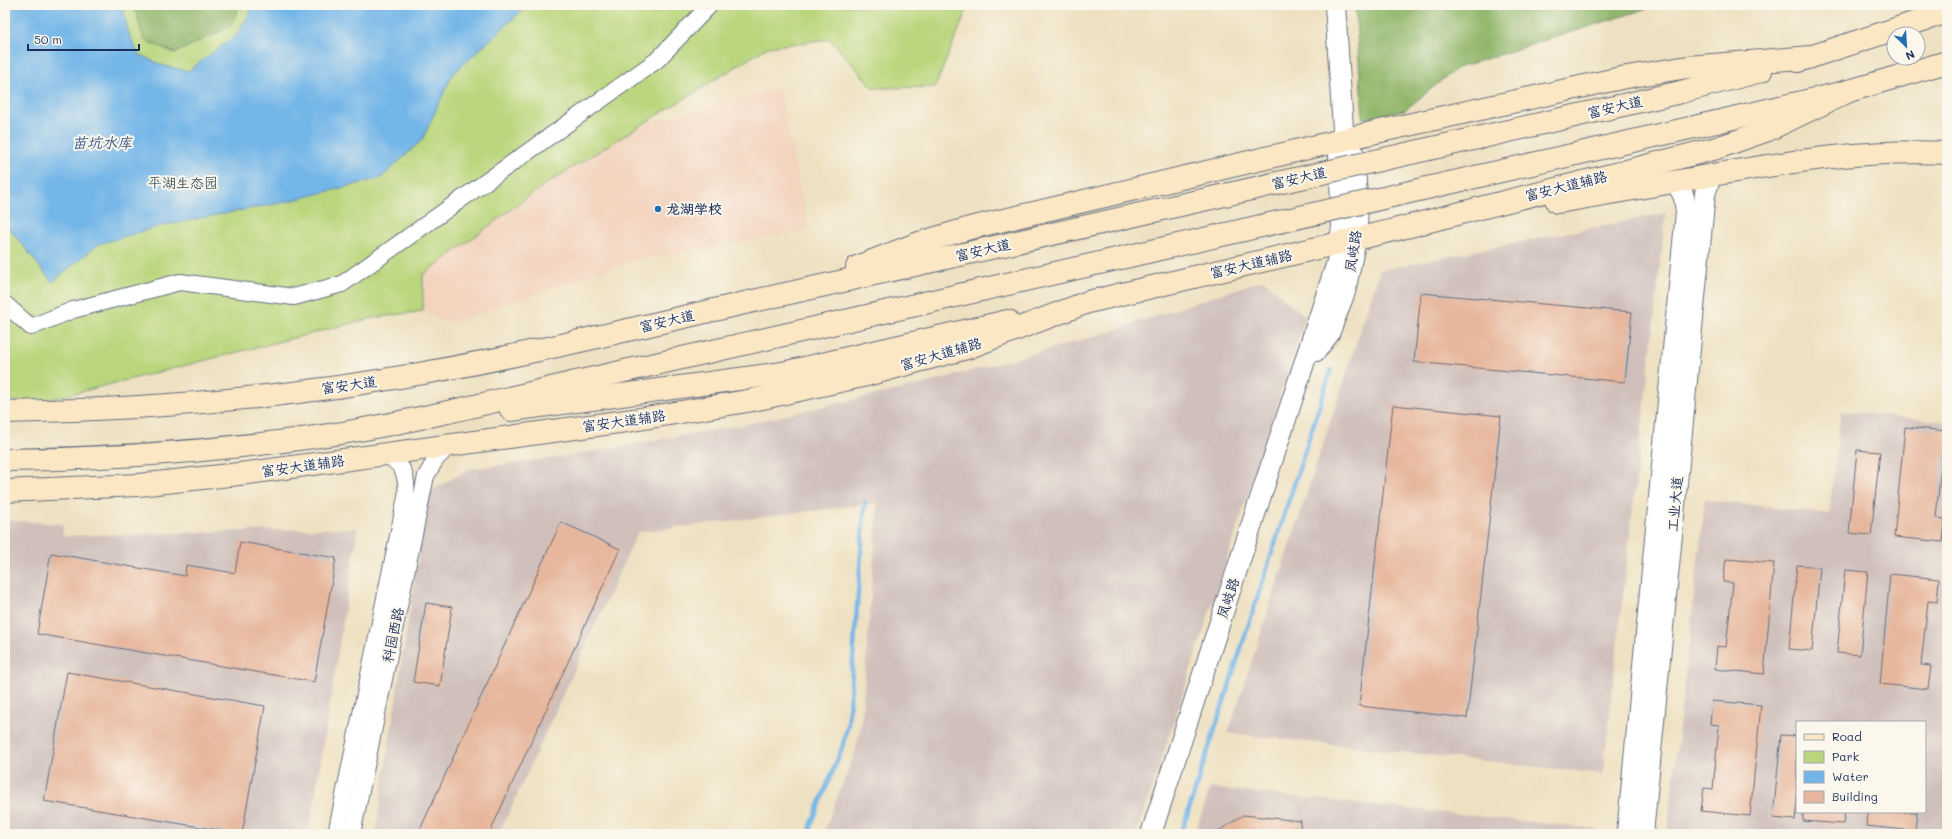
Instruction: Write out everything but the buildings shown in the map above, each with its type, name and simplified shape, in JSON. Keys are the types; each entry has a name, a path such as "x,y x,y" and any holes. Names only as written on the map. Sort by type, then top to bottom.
{"main road":[{"name":"富安大道","path":"5,412 178,404 264,396 366,383 483,362 1681,92 1811,57 1947,12"},
{"path":"802,290 894,252 943,235 1344,136 1621,78 1688,67 1811,57"},
{"path":"343,432 474,406 1716,122 1849,91 1947,62"},
{"name":"富安大道辅路","path":"5,491 91,488 194,480 633,420 746,401 810,388 921,361 967,348 1088,302 1394,230 1717,148 1768,130 1849,91"},
{"path":"1394,230 1779,164 1843,156 1914,152 1947,153"},
{"path":"5,460 79,458 167,452 290,440 674,389 782,373 1088,302"}],"street":[{"path":"5,304 30,327 73,310 180,282 294,298 342,284 657,60 710,5"},
{"name":"凤岐路","path":"1151,834 1333,277 1348,241 1342,211 1339,157 1344,136 1335,5"},
{"name":"工业大道","path":"1643,834 1705,194 1711,176"},
{"name":"工业大道","path":"1627,834 1686,212 1684,197 1676,182"},
{"name":"科园西路","path":"352,834 426,476 436,459 450,445"},
{"name":"科园西路","path":"336,834 406,497 406,479 403,470 392,458 383,455"}],"shaded area":[{"name":"龙湖学校","path":"779,88 809,230 636,260 448,324 423,311 423,275 541,187 644,124"},
{"path":"1666,213 1603,774 1228,733 1380,270"},
{"path":"1263,280 1306,317 1137,834 823,834 855,752 861,726 878,503 638,532 499,834 375,834 428,492 470,469 561,457 741,425 920,385 1093,337"},
{"path":"1841,411 1947,422 1947,834 1667,834 1705,500 1829,514"},
{"path":"5,520 63,524 63,536 358,528 309,834 5,834"},
{"path":"1210,788 1597,829 1596,834 1195,834"}],"green space":[{"name":"平湖生态园","path":"5,5 969,5 935,87 873,88 830,39 768,47 541,187 423,275 423,311 373,318 36,403 5,400"},
{"path":"134,5 240,5 231,26 175,53 144,40"},
{"path":"1355,5 1658,5 1457,68 1405,110 1363,119"}],"water":[{"name":"苗坑水库","path":"5,5 122,5 129,34 138,54 164,66 188,71 237,35 254,5 528,5 452,75 422,140 381,178 285,202 160,226 99,244 52,282 5,223"}],"waterway":[{"path":"1181,834 1331,370"},
{"path":"810,834 811,825 842,748 848,724 865,502"}],"place":[{"name":"龙湖学校","path":"658,209"}]}
